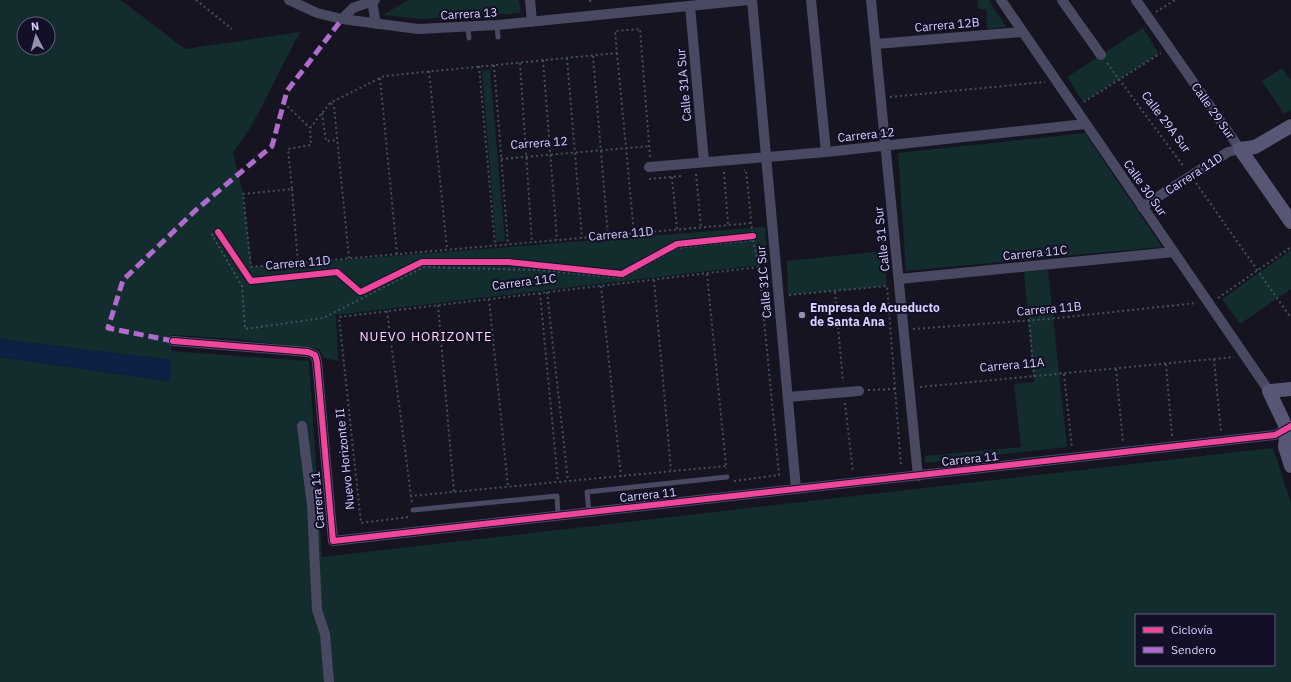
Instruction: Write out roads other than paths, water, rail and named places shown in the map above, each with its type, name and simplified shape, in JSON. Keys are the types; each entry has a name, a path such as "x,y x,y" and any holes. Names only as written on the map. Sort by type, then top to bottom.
{"street":[{"name":"Carrera 13","path":"289,0 317,13 342,19 418,29 468,33 497,25 750,0"},
{"path":"530,0 532,22"},
{"name":"Calle 31C Sur","path":"750,0 796,489"},
{"path":"811,0 826,152"},
{"name":"Calle 31 Sur","path":"871,0 918,476"},
{"name":"Calle 30 Sur","path":"1000,0 1269,391"},
{"path":"1062,0 1101,55"},
{"name":"Calle 29 Sur","path":"1136,0 1291,222"},
{"path":"342,19 353,8 374,1 376,24"},
{"name":"Calle 31A Sur","path":"690,6 704,162"},
{"name":"Carrera 12B","path":"876,44 1022,32"},
{"name":"Carrera 12","path":"649,167 766,158 1085,124"},
{"name":"Carrera 11D","path":"1142,207 1228,152 1255,147 1291,126"},
{"name":"Carrera 11C","path":"899,279 1174,252"},
{"name":"Carrera 11","path":"173,341 308,352 314,355 317,362 333,541 1275,435 1290,429"},
{"path":"1291,389 1269,391 1290,429 1285,447 1291,466"},
{"path":"788,397 859,391"},
{"path":"302,426 312,506 317,610 325,634 329,682"}],"lane":[{"path":"497,25 498,37"},
{"path":"590,512 587,492 727,477"},
{"path":"413,510 557,496 558,516"}],"water":[{"path":"0,339 171,360 170,381 0,357"}],"place":[{"name":"Empresa de Acueducto de Santa Ana","path":"802,315"}],"district":[{"name":"NUEVO HORIZONTE","path":"426,336"}]}
